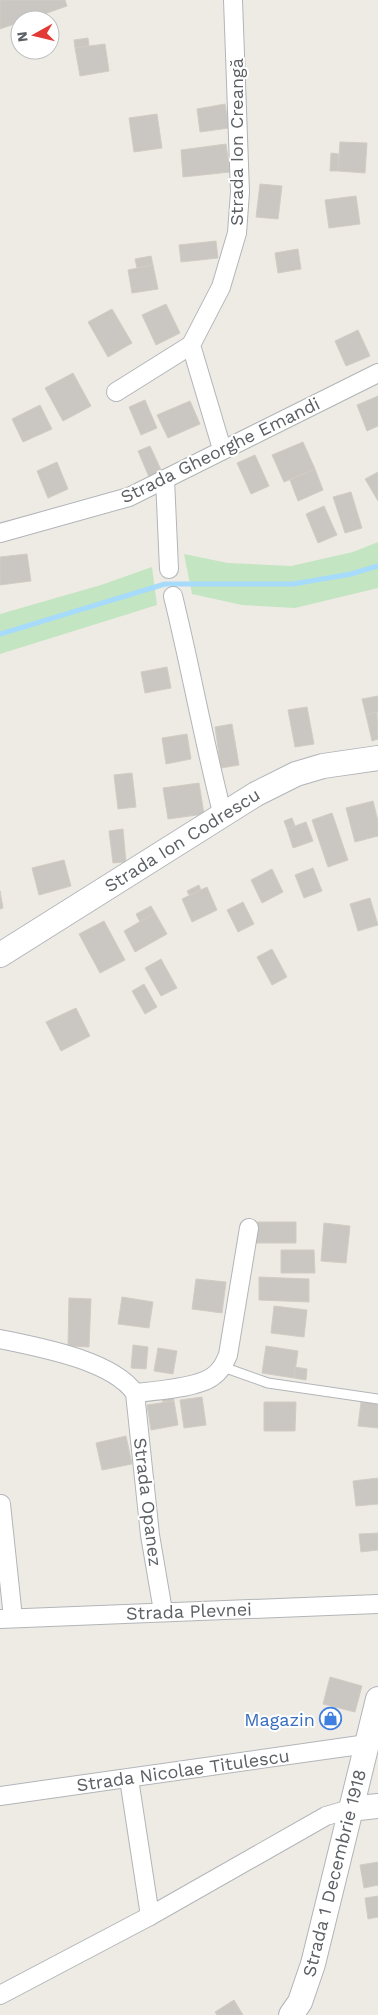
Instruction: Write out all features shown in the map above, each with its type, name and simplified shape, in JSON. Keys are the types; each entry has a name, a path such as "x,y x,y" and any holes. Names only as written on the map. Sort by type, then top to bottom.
{"main road":[{"name":"Strada Ion Codrescu","path":"0,955 256,794 296,774 323,766 378,758"},
{"name":"Strada 1 Decembrie 1918","path":"292,2015 300,2002 313,1964 378,1699"},
{"path":"350,1809 378,1806"}],"street":[{"name":"Strada Ion Creangă","path":"191,345 222,287 237,233 239,167 233,0"},
{"path":"116,392 191,345 222,449"},
{"name":"Strada Gheorghe Emandi","path":"0,533 129,496 378,372"},
{"path":"165,479 169,569"},
{"path":"173,596 190,664 223,816"},
{"path":"0,1338 83,1360 112,1373 128,1383 135,1392 186,1386 212,1378 223,1367 228,1355 249,1228"},
{"name":"Strada Opanez","path":"135,1392 150,1535 163,1611"},
{"path":"1,1504 6,1618"},
{"name":"Strada Plevnei","path":"6,1618 378,1604"},
{"name":"Strada Nicolae Titulescu","path":"0,1796 367,1744"},
{"path":"129,1779 150,1916"},
{"path":"0,1995 150,1916 326,1816 350,1809"}],"lane":[{"path":"223,1367 268,1383 378,1399"}],"green space":[{"path":"378,542 378,588 295,608 242,605 192,594 184,554 228,563 291,566 353,552"},
{"path":"152,567 157,605 0,654 0,614 101,585"}],"building":[{"path":"0,0 65,0 67,6 56,10 10,10 10,26 0,29"},
{"path":"88,38 89,46 75,48 74,40"},
{"path":"105,44 109,71 80,76 75,48"},
{"path":"225,104 229,128 200,132 197,109"},
{"path":"157,114 162,148 134,152 129,118"},
{"path":"340,142 367,143 365,173 338,171"},
{"path":"226,144 230,172 183,177 181,150"},
{"path":"331,153 339,154 338,171 330,171"},
{"path":"260,184 282,186 278,219 256,217"},
{"path":"356,196 360,224 329,228 325,200"},
{"path":"216,241 218,258 181,262 179,245"},
{"path":"298,249 301,269 278,273 275,253"},
{"path":"151,256 153,265 137,268 135,259"},
{"path":"153,265 158,289 132,293 128,270"},
{"path":"166,304 180,333 156,345 142,315"},
{"path":"112,309 132,343 108,357 88,322"},
{"path":"358,330 370,356 346,366 335,341"},
{"path":"73,373 91,406 63,421 45,388"},
{"path":"378,396 378,426 367,431 357,405"},
{"path":"145,400 157,428 141,435 129,407"},
{"path":"190,401 200,424 168,438 157,415"},
{"path":"40,405 52,429 23,442 12,419"},
{"path":"303,442 315,469 284,482 272,455"},
{"path":"150,446 162,472 149,477 138,451"},
{"path":"255,455 269,486 251,494 237,463"},
{"path":"57,462 68,489 48,498 37,471"},
{"path":"315,469 323,490 298,501 290,480"},
{"path":"378,472 378,501 365,479"},
{"path":"351,492 362,528 345,533 333,497"},
{"path":"324,506 337,535 318,543 306,514"},
{"path":"27,554 31,581 0,585 0,557"},
{"path":"167,667 171,688 145,693 141,672"},
{"path":"378,696 378,712 366,715 362,699"},
{"path":"307,707 314,744 295,747 288,710"},
{"path":"377,712 378,739 372,741 366,715"},
{"path":"232,724 239,765 221,768 215,727"},
{"path":"187,734 191,759 166,764 162,738"},
{"path":"132,773 136,807 118,809 114,775"},
{"path":"199,783 204,814 168,819 163,788"},
{"path":"373,801 378,821 378,836 355,842 346,808"},
{"path":"332,813 348,860 328,867 312,820"},
{"path":"292,818 295,826 287,829 284,821"},
{"path":"306,822 313,841 293,848 287,829"},
{"path":"123,829 126,862 113,863 109,831"},
{"path":"64,860 71,886 39,895 32,868"},
{"path":"313,868 322,891 304,898 295,875"},
{"path":"272,869 283,892 262,903 251,880"},
{"path":"199,885 201,890 189,895 187,891"},
{"path":"207,887 217,910 192,922 182,899"},
{"path":"0,891 3,908 0,909"},
{"path":"370,898 378,925 358,931 350,904"},
{"path":"243,902 254,924 238,932 227,910"},
{"path":"151,906 155,913 140,922 136,914"},
{"path":"155,913 167,934 135,952 124,931"},
{"path":"104,921 125,960 100,973 79,934"},
{"path":"272,949 287,977 272,985 257,957"},
{"path":"161,959 177,988 161,996 145,968"},
{"path":"144,984 157,1007 145,1014 132,991"},
{"path":"76,1008 90,1036 61,1051 46,1022"},
{"path":"257,1222 296,1222 296,1243 256,1243"},
{"path":"324,1223 350,1226 346,1263 321,1261"},
{"path":"281,1250 314,1250 315,1273 281,1273"},
{"path":"259,1277 309,1279 309,1302 259,1300"},
{"path":"196,1279 226,1282 222,1313 192,1309"},
{"path":"122,1297 153,1302 149,1328 118,1324"},
{"path":"69,1298 91,1299 89,1347 68,1346"},
{"path":"274,1306 307,1310 304,1337 271,1333"},
{"path":"133,1345 148,1347 146,1369 131,1368"},
{"path":"266,1346 298,1351 294,1378 262,1373"},
{"path":"158,1348 177,1351 173,1374 154,1371"},
{"path":"295,1367 307,1369 306,1380 294,1378"},
{"path":"173,1395 174,1401 163,1402 162,1397"},
{"path":"202,1397 206,1425 184,1428 180,1400"},
{"path":"174,1401 178,1425 151,1430 147,1405"},
{"path":"264,1402 296,1402 295,1431 264,1431"},
{"path":"361,1402 378,1404 378,1428 358,1426"},
{"path":"126,1436 132,1464 102,1470 96,1443"},
{"path":"378,1478 378,1504 356,1506 353,1481"},
{"path":"378,1533 378,1550 361,1552 359,1534"},
{"path":"330,1677 362,1686 355,1712 323,1704"},
{"path":"378,1862 378,1885 364,1888 360,1865"},
{"path":"378,1896 378,1917 368,1919 365,1898"},
{"path":"234,2000 243,2015 217,2015 215,2012"}],"waterway":[{"path":"0,634 165,584 293,584 351,574 378,566"}],"place":[{"name":"Magazin","path":"331,1719"}]}
